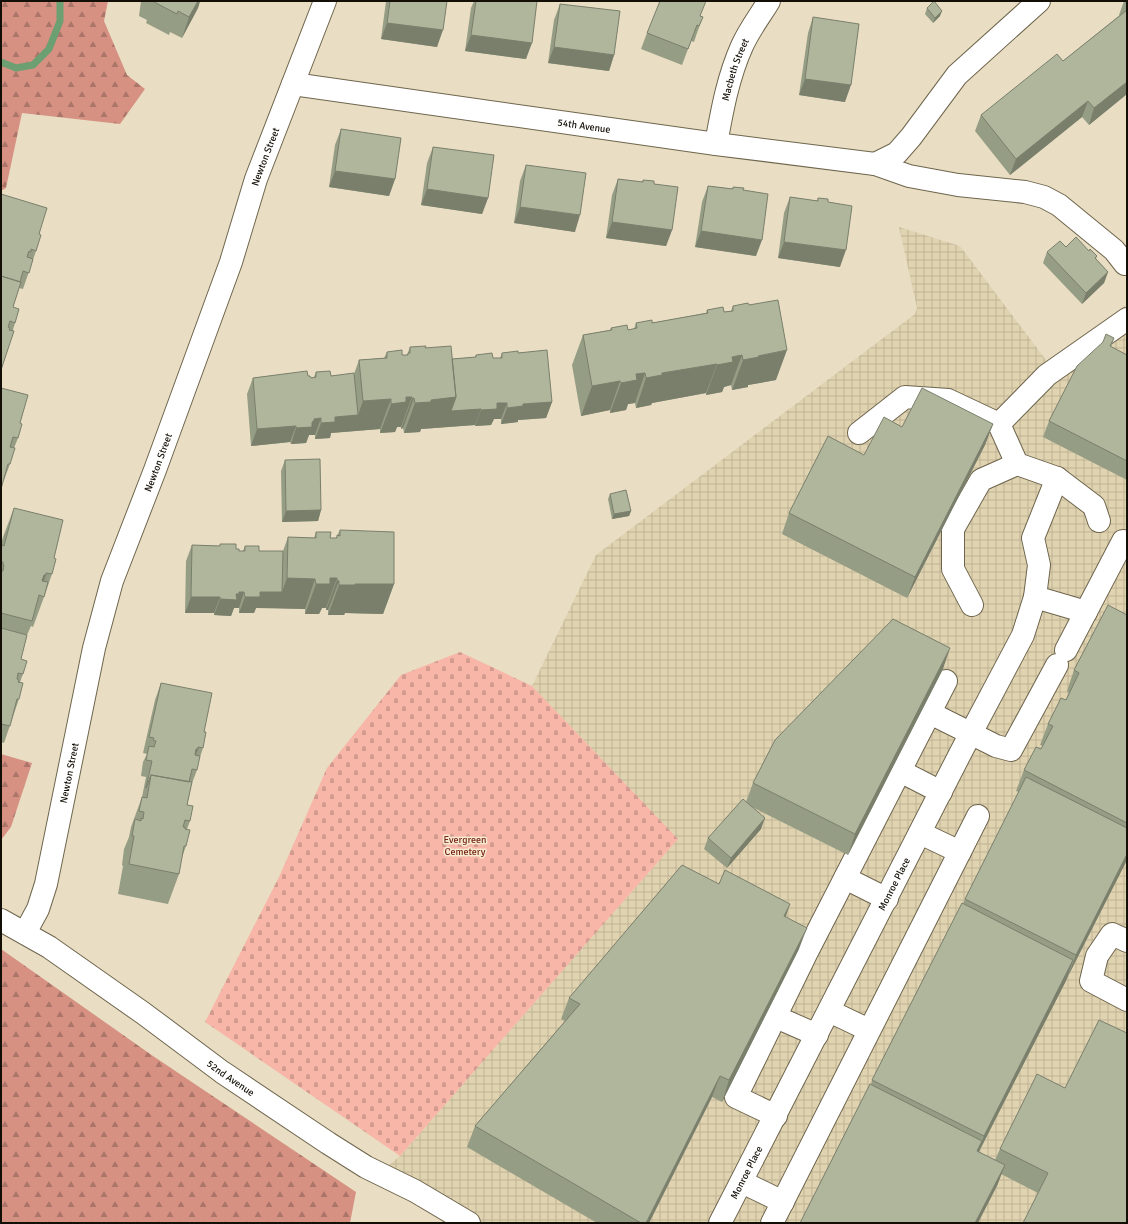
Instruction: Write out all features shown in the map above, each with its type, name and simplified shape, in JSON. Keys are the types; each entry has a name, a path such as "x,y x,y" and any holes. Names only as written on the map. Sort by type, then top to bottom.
{"street":[{"name":"Newton Street","path":"25,932 38,909 46,884 93,654 112,581 157,463 230,262 256,179 325,1"},
{"name":"Macbeth Street","path":"716,144 723,105 731,74 742,46 769,1"},
{"path":"875,164 897,153 911,137 957,75 1039,1"},
{"name":"54th Avenue","path":"293,84 716,144 875,164 909,176 958,185 1025,192 1044,197 1060,205 1100,237 1114,250 1125,264"},
{"path":"999,424 1047,375 1127,319"},
{"path":"859,433 905,397 948,400 999,424 1017,464"},
{"path":"972,605 953,570 953,529 981,480 1017,464 1057,478 1094,506 1099,521"},
{"name":"Monroe Place","path":"720,1223 971,733 1023,635 1035,598 1040,564 1033,538 1057,478"},
{"path":"930,713 996,746 1011,750 1086,612 1123,540"},
{"path":"1035,598 1086,612"},
{"path":"776,1116 736,1097 845,878 946,681"},
{"path":"900,771 941,792"},
{"path":"772,1223 978,816"},
{"path":"920,833 960,852"},
{"path":"845,878 886,899"},
{"name":"52nd Avenue","path":"1,920 25,932 49,947 143,1013 222,1072 328,1143 366,1167 415,1191 469,1223"},
{"path":"1127,941 1112,934 1096,956 1091,981 1127,1000"},
{"path":"829,1011 869,1030"},
{"path":"776,1017 817,1035"},
{"path":"742,1182 783,1202"}],"shaded area":[{"path":"899,227 960,246 1049,364 1127,304 1127,1223 469,1223 384,1169 400,1156 678,839 532,686 596,555 915,314 917,308"}],"green space":[{"path":"1,1 108,1 104,21 127,75 145,89 120,124 22,113 6,188 1,191"},
{"name":"Evergreen Cemetery","path":"460,652 532,686 678,839 400,1156 205,1022 279,877 327,768 401,675"},
{"path":"1,754 32,763 11,827 1,840"},
{"path":"1,949 153,1056 356,1192 350,1223 1,1223"}],"building":[{"path":"154,1 198,1 189,17 178,11 177,14"},
{"path":"390,1 447,1 443,30 387,23"},
{"path":"476,1 537,1 532,43 471,35"},
{"path":"660,1 706,1 700,16 703,17 699,26 697,25 688,49 647,33"},
{"path":"934,1 942,11 935,18 927,8"},
{"path":"560,4 620,11 614,55 554,47"},
{"path":"1127,10 1127,82 1094,108 1088,101 1016,159 981,115 1057,54 1063,61"},
{"path":"813,17 859,24 851,85 805,79"},
{"path":"341,129 401,138 395,179 335,171"},
{"path":"433,147 494,155 488,198 427,189"},
{"path":"526,165 586,173 580,215 520,207"},
{"path":"618,179 643,182 643,180 654,181 654,184 678,187 672,230 612,222"},
{"path":"708,186 733,189 733,187 744,188 743,190 768,194 762,240 701,231"},
{"path":"1,194 47,208 39,234 41,235 36,251 31,249 31,252 29,251 27,257 33,259 29,273 23,271 20,282 1,276"},
{"path":"790,197 818,201 818,198 828,199 828,202 852,206 846,250 784,242"},
{"path":"1076,237 1089,251 1090,249 1097,256 1095,258 1108,272 1086,293 1047,252 1060,241 1066,247"},
{"path":"1,276 21,282 13,307 19,309 15,323 10,321 8,327 10,328 9,330 14,331 1,370"},
{"path":"778,300 787,350 743,360 742,355 732,357 733,362 662,373 662,375 646,378 645,373 636,374 637,380 621,383 620,381 592,386 583,335 612,330 611,328 627,325 628,330 637,328 636,323 652,320 652,323 708,313 707,310 723,307 724,312 733,311 733,306"},
{"path":"1106,334 1114,338 1110,346 1127,355 1127,461 1049,421 1077,366 1103,342"},
{"path":"426,346 425,348 451,346 456,397 431,400 431,402 415,403 414,398 412,399 412,397 406,397 406,402 391,404 391,399 363,401 359,360 387,358 387,352 402,350 402,355 408,355 408,353 410,353 410,347"},
{"path":"547,350 552,402 523,404 523,406 507,408 507,403 497,403 497,409 451,411 456,397 452,359 476,357 476,355 492,353 493,358 502,358 502,353"},
{"path":"307,371 308,376 311,378 316,377 316,372 330,371 331,376 354,373 358,415 335,417 335,422 321,423 321,418 314,419 312,422 312,427 296,428 296,426 257,429 253,378"},
{"path":"1,388 28,395 20,423 22,424 18,438 13,437 10,447 15,448 10,464 8,464 1,489"},
{"path":"922,388 993,424 915,577 789,513 828,436 864,455 884,417 902,427"},
{"path":"320,459 321,510 286,511 285,460"},
{"path":"626,490 631,511 614,514 610,494"},
{"path":"14,508 63,520 54,558 56,559 52,574 46,573 46,575 44,575 42,581 48,582 44,597 39,595 32,621 1,613 1,571 3,571 4,565 3,562 1,562 1,549 2,545 4,546"},
{"path":"340,530 394,532 394,584 339,585 337,578 330,578 330,584 316,584 315,579 287,578 288,537 316,538 316,532 331,532 330,538 337,538 337,535 340,536"},
{"path":"220,544 236,544 236,549 239,549 239,551 245,551 245,546 259,546 259,551 283,551 282,592 260,592 260,597 245,597 244,592 239,592 239,594 236,594 237,600 220,599 220,597 191,597 192,545 220,546"},
{"path":"1108,605 1127,615 1127,823 1024,770 1036,747 1041,749 1053,726 1048,724 1061,698 1066,700 1079,673 1074,670"},
{"path":"893,619 950,648 855,834 753,783 775,740"},
{"path":"1,628 27,635 21,659 27,661 23,674 18,673 17,679 19,680 18,682 23,683 10,726 1,724"},
{"path":"161,683 212,693 204,732 206,732 203,748 198,747 198,749 196,749 195,755 200,756 197,770 192,769 189,782 151,775 146,788 152,761 146,760 149,746 154,747 156,741 153,740 154,738 149,737"},
{"path":"151,775 192,782 187,805 193,806 190,821 185,820 183,827 190,830 186,846 184,846 179,874 129,864 134,836 132,836 135,819 141,821 141,818 143,819 144,812 139,811 142,797 147,798"},
{"path":"1026,777 1127,828 1127,854 1076,955 965,899"},
{"path":"743,799 765,818 731,858 708,838"},
{"path":"682,865 719,884 725,870 790,904 784,916 807,928 729,1080 720,1076 646,1223 641,1223 475,1126 580,1004 569,998"},
{"path":"962,903 1073,960 984,1136 872,1080"},
{"path":"1099,1020 1127,1033 1127,1223 1023,1223 1048,1173 1000,1149 1037,1074 1065,1088"},
{"path":"870,1084 982,1141 977,1151 1005,1165 975,1223 800,1223"}],"waterway":[{"path":"1,62 16,68 33,65 49,49 60,21 60,1"}]}
